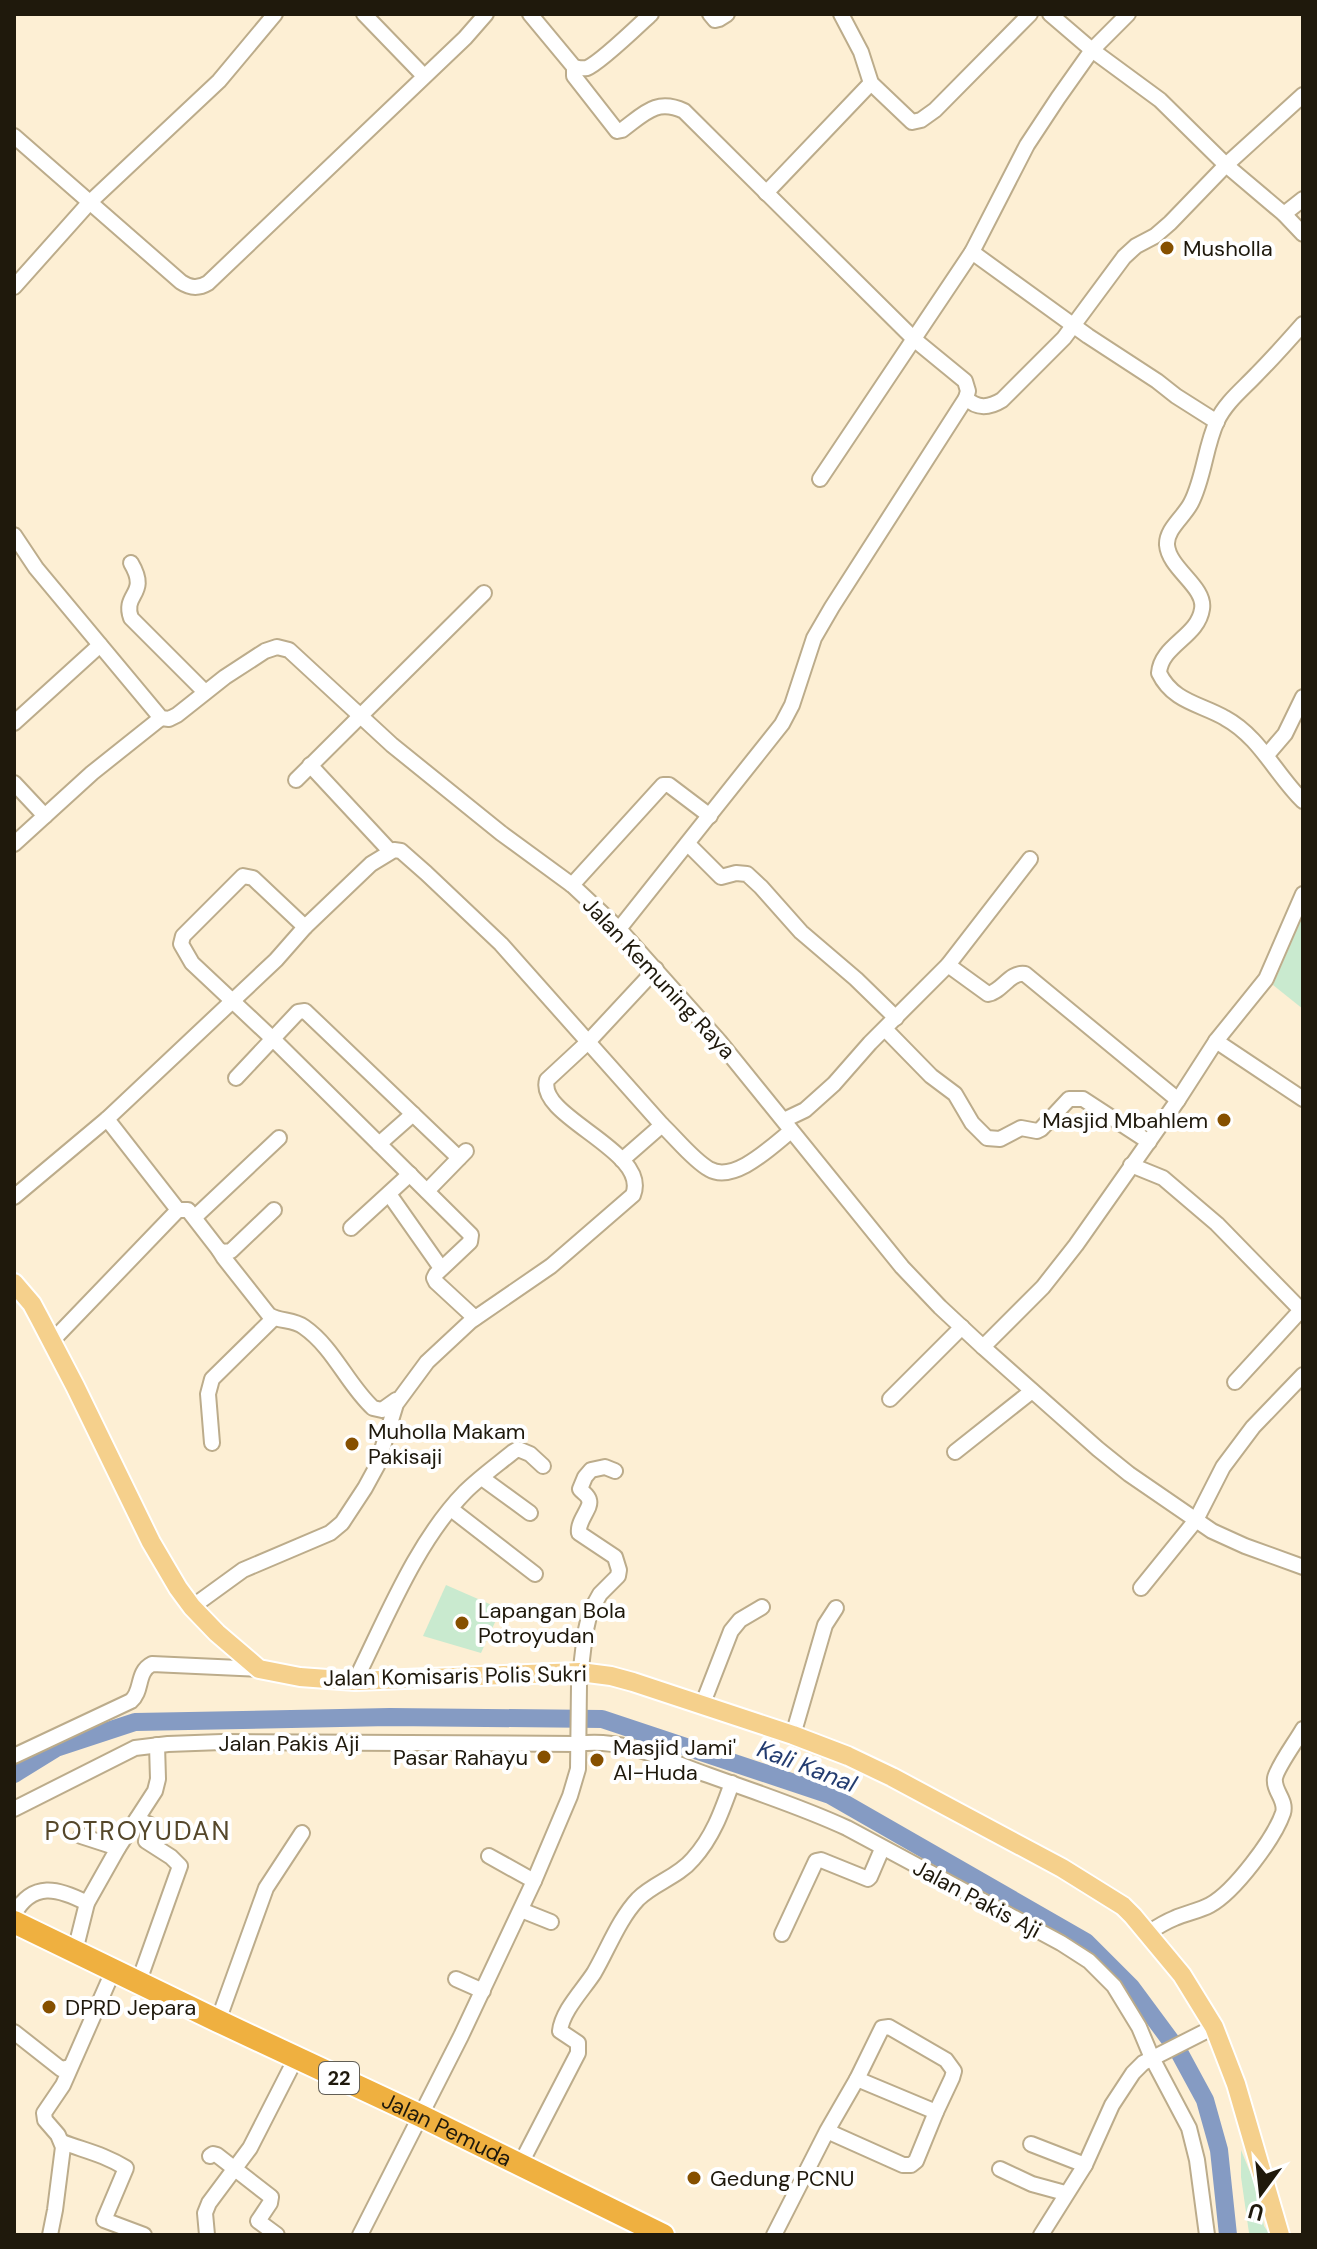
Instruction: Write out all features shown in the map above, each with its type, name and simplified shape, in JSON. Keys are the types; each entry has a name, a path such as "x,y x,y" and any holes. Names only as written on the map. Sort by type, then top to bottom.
{"highway":[{"name":"Jalan Pemuda","path":"15,1911 75,1951 663,2235"}],"main road":[{"name":"Jalan Komisaris Polis Sukri","path":"14,1283 32,1304 52,1341 151,1542 178,1588 217,1633 259,1669 300,1677 355,1681 611,1676 703,1703 793,1735 892,1777 1109,1896 1133,1916 1182,1975 1236,2084 1280,2235"}],"street":[{"path":"14,287 89,203 219,81 275,14"},
{"path":"364,14 424,76"},
{"path":"14,136 181,282 202,286 465,38 486,14"},
{"path":"530,14 574,67 581,69 589,67 651,14"},
{"path":"710,14 715,20 727,14"},
{"path":"841,14 861,52 871,83 912,122 935,110 1030,14"},
{"path":"1050,14 1092,50 1160,100 1303,234"},
{"path":"820,479 972,252 1027,145 1092,50 1128,14"},
{"path":"574,67 574,76 617,131 665,104 684,111 915,340 965,381 968,391 814,638 792,705 782,724 619,929"},
{"path":"766,193 871,83"},
{"path":"966,398 981,407 1002,400 1075,325 1124,257 1170,223 1226,165 1303,95"},
{"path":"1284,214 1303,199"},
{"path":"972,252 1217,422"},
{"path":"1303,324 1223,410 1192,501 1174,526 1167,544 1170,556 1202,599 1202,608 1193,628 1162,659 1159,673 1167,688 1226,719 1248,736 1303,801"},
{"path":"14,535 36,568 161,718"},
{"path":"131,563 139,581 128,609 131,618 205,692"},
{"path":"296,780 484,593"},
{"path":"14,723 100,645"},
{"name":"Jalan Kemuning Raya","path":"14,844 92,773 161,718 169,719 177,715 225,677 265,651 283,647 301,659 359,716 480,816 572,885 619,929 687,1003 902,1267 983,1347 1129,1474 1212,1531 1303,1567"},
{"path":"1267,755 1285,734 1303,697"},
{"path":"310,765 390,851"},
{"path":"14,783 45,816"},
{"path":"572,885 665,785 710,816"},
{"path":"688,844 721,877 747,874 789,921 856,979 931,1076 955,1094 972,1123 987,1138 1000,1139 1021,1128 1037,1131 1069,1099 1083,1099 1149,1142"},
{"path":"14,1197 107,1119 276,960 305,927 371,864 390,851 401,851 501,944 662,1125 704,1166 722,1173 742,1168 834,1084 948,965 1030,859"},
{"path":"305,927 248,875 238,878 183,936 181,944 192,963 471,1235 470,1242 434,1276 436,1282 475,1318"},
{"path":"983,1347 1043,1287 1149,1142 1216,1041 1258,990 1276,959 1303,894"},
{"path":"948,965 988,994 995,993 1015,975 1025,974 1178,1100"},
{"path":"192,1607 243,1570 337,1528 377,1466 391,1417 402,1394 427,1362 475,1318 551,1266 633,1195 636,1186 631,1169 547,1095 545,1085 656,969"},
{"path":"236,1078 298,1012 305,1011 413,1114 463,1155 427,1191"},
{"path":"1216,1041 1303,1099"},
{"path":"379,1144 413,1114"},
{"path":"107,1119 178,1210"},
{"path":"622,1160 662,1125"},
{"path":"195,1217 279,1138"},
{"path":"1131,1165 1163,1178 1217,1224 1302,1311 1235,1382"},
{"path":"351,1228 410,1174"},
{"path":"389,1194 441,1268"},
{"path":"52,1341 178,1210 186,1209 269,1315 306,1328 332,1355 373,1408 382,1410 402,1394"},
{"path":"219,1250 231,1251 274,1210"},
{"path":"212,1443 208,1394 212,1379 274,1318"},
{"path":"890,1399 962,1327"},
{"path":"1141,1588 1196,1520 1223,1467 1253,1427 1303,1375"},
{"path":"955,1452 1032,1391"},
{"path":"355,1681 404,1579 465,1492 518,1449 530,1454 543,1466"},
{"path":"360,2235 483,1991 570,1796 578,1769 579,1679 585,1634 590,1612 600,1594 618,1576 619,1570 615,1557 579,1533 578,1525 589,1503 580,1489 591,1470 605,1467 615,1471"},
{"path":"482,1478 530,1513"},
{"path":"451,1509 535,1574"},
{"path":"703,1703 731,1631 740,1620 762,1607"},
{"path":"793,1735 825,1625 836,1608"},
{"path":"14,1756 131,1701 138,1694 143,1671 152,1664 259,1669"},
{"path":"1148,1933 1165,1922 1206,1907 1220,1898 1266,1845 1284,1811 1276,1775 1303,1729"},
{"name":"Jalan Pakis Aji","path":"14,1809 127,1751 143,1746 222,1742 604,1741 732,1783 847,1828 1089,1961 1114,1986 1158,2056 1189,2128 1197,2160 1207,2235"},
{"path":"75,1951 87,1903 155,1791 158,1779 157,1745"},
{"path":"520,2165 578,2053 578,2043 560,2031 566,2015 637,1900 685,1868 707,1841 717,1824 732,1783"},
{"path":"137,1819 150,1825 146,1841 180,1866 139,1981"},
{"path":"218,2021 266,1888 302,1833"},
{"path":"81,1836 118,1848"},
{"path":"782,1934 816,1861 821,1860 868,1879 882,1849"},
{"path":"489,1856 534,1881"},
{"path":"15,1911 29,1895 46,1890 69,1894 87,1903"},
{"path":"521,1910 551,1922"},
{"path":"114,1969 63,2085 44,2113 45,2120 62,2142 93,2151 126,2168 104,2220 114,2230 144,2235"},
{"path":"456,1979 483,1991"},
{"path":"774,2235 827,2131 857,2079 882,2028 889,2027 952,2066 952,2078 916,2161 911,2165 903,2165 827,2131"},
{"path":"1041,2235 1085,2165 1124,2085 1143,2063 1209,2030"},
{"path":"14,2032 61,2069 70,2067"},
{"path":"207,2235 206,2208 250,2148 296,2058"},
{"path":"857,2079 936,2112"},
{"path":"50,2235 62,2161 62,2142"},
{"path":"1031,2144 1085,2165"},
{"path":"210,2156 217,2155 271,2197 258,2221 277,2235"},
{"path":"1000,2169 1032,2184 1065,2193"}],"green space":[{"path":"1303,915 1303,1009 1273,985"},
{"name":"Lapangan Bola Potroyudan","path":"446,1585 501,1609 481,1653 423,1636"},
{"path":"1241,2150 1257,2189 1264,2226 1270,2235 1249,2233 1241,2177"}],"waterway":[{"name":"Kali Kanal","path":"14,1774 56,1748 135,1722 390,1717 602,1719 830,1795 1086,1942 1131,1987 1179,2052 1205,2100 1219,2150 1228,2235"}],"place":[{"name":"Musholla","path":"1167,248"},
{"name":"Masjid Mbahlem","path":"1224,1120"},
{"name":"Muholla Makam Pakisaji","path":"352,1444"},
{"name":"Lapangan Bola Potroyudan","path":"462,1623"},
{"name":"Pasar Rahayu","path":"544,1757"},
{"name":"Masjid Jami' Al-Huda","path":"597,1760"},
{"name":"DPRD Jepara","path":"49,2007"},
{"name":"Gedung PCNU","path":"694,2178"}],"district":[{"name":"POTROYUDAN","path":"138,1831"}]}
